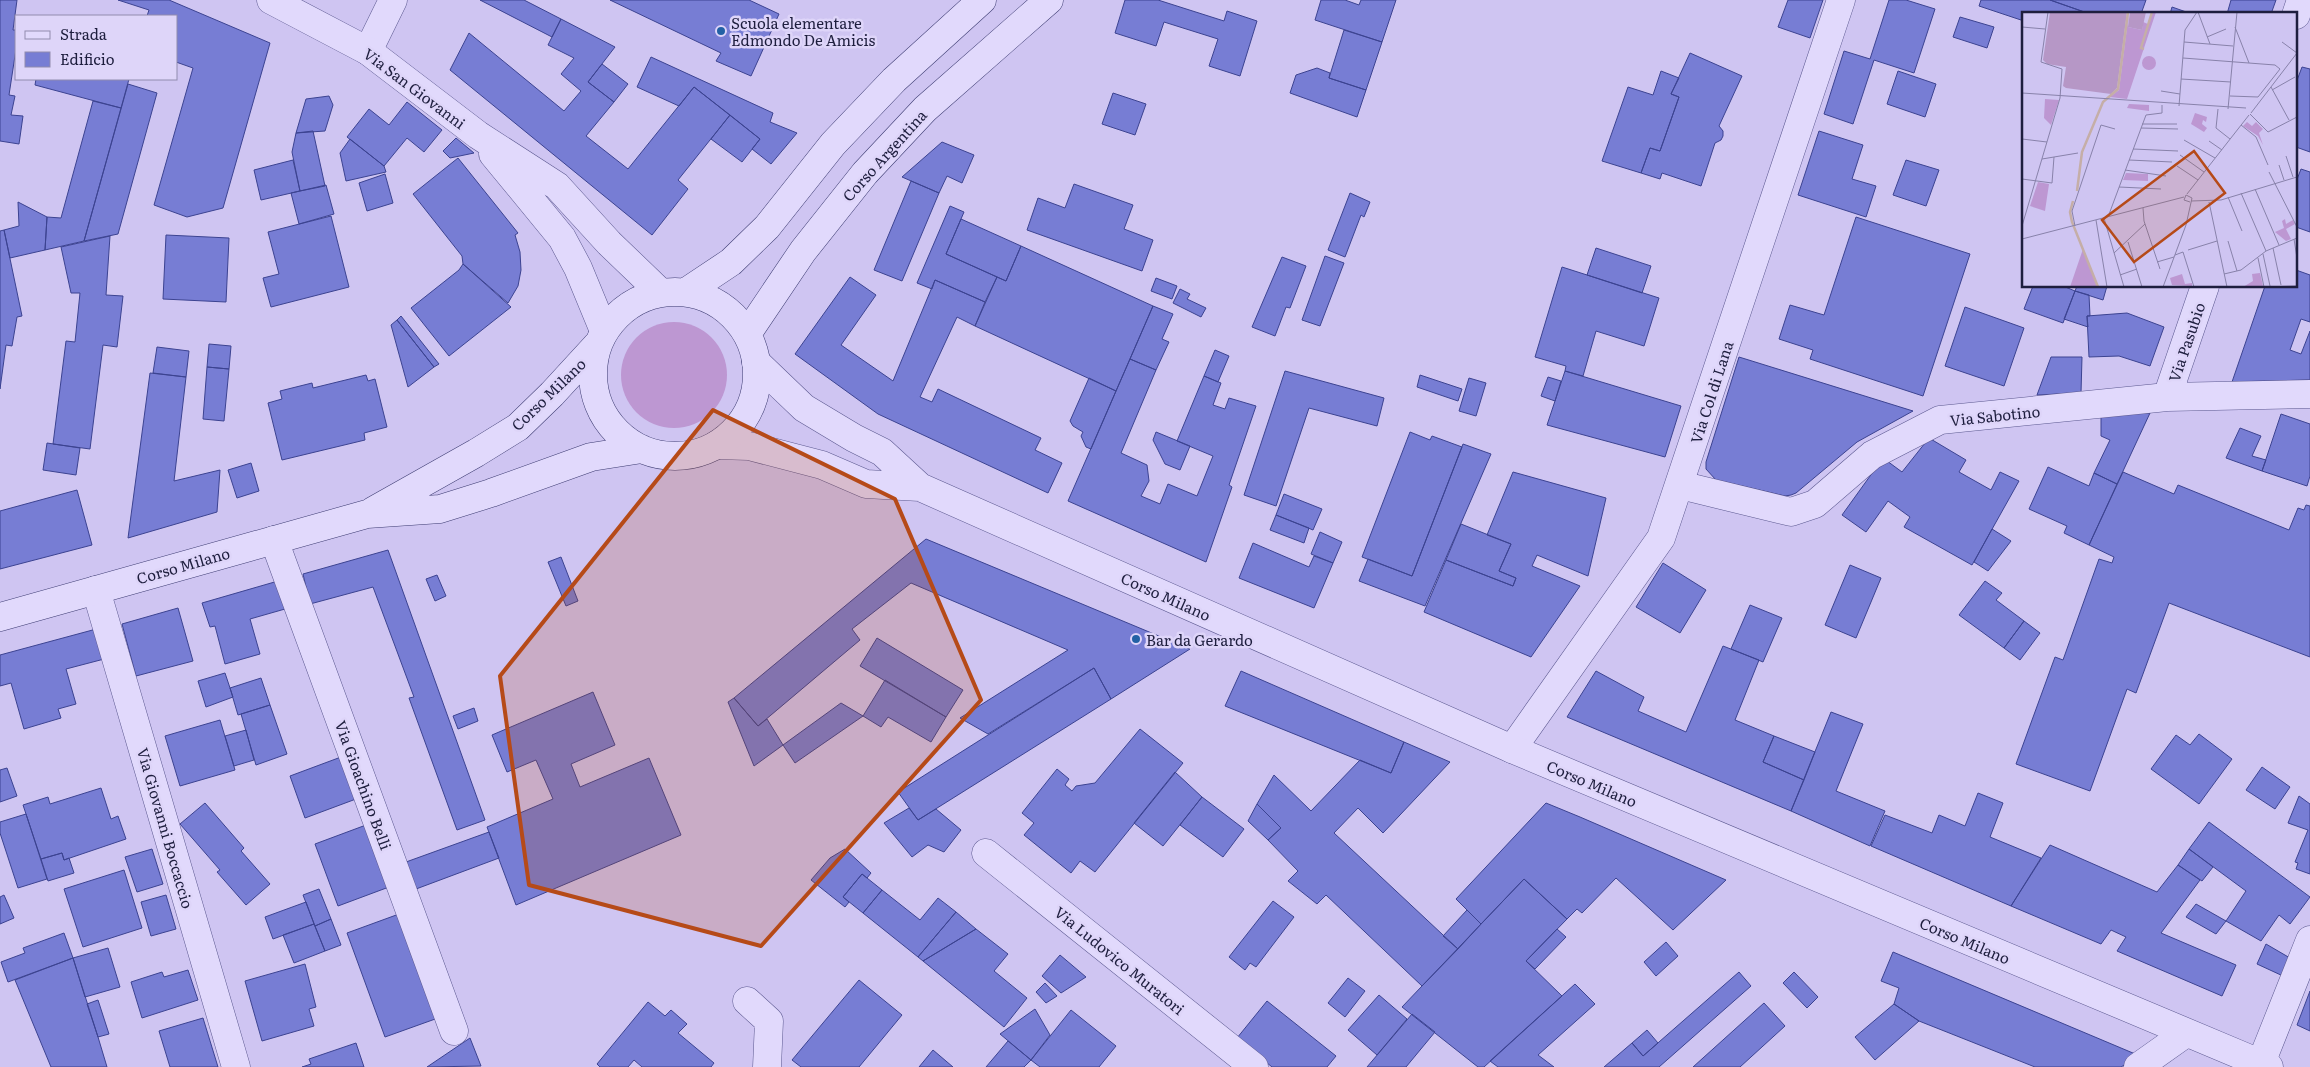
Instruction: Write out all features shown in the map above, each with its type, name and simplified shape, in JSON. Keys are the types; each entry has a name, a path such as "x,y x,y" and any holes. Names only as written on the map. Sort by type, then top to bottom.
{"street":[{"name":"Via San Giovanni","path":"271,0 368,51 478,135 557,186 609,243 673,292"},
{"path":"368,51 392,0"},
{"path":"673,292 704,297 722,306 736,319 747,334 753,347 757,378 749,409 730,435 717,445 700,452 680,456 661,455 642,449 624,439 609,424 599,406 593,386 592,365 600,338 614,317 628,306 644,297 673,292 731,262 767,227 832,144 894,80 982,0"},
{"name":"Corso Argentina","path":"747,334 803,251 865,173 925,109 1049,0"},
{"name":"Via Col di Lana","path":"1512,749 1661,538 1841,0"},
{"path":"2297,12 2301,0"},
{"name":"Via San Giovanni","path":"478,135 562,238 578,268 600,338"},
{"name":"Via Pasubio","path":"2168,397 2204,288"},
{"name":"Corso Milano","path":"367,514 476,453 518,427 552,394 600,338"},
{"name":"Corso Milano","path":"756,362 804,408 882,452 920,487 1512,749 2265,1065"},
{"name":"Via Sabotino","path":"1680,485 1791,512 1815,504 1872,455 1940,420 2168,397 2310,394"},
{"name":"Corso Milano","path":"717,445 749,446 822,465 866,484 920,487"},
{"name":"Corso Milano","path":"0,616 367,514 440,509 492,493 591,457 642,449"},
{"name":"Via Gioachino Belli","path":"274,540 454,1031"},
{"name":"Via Giovanni Boccaccio","path":"96,590 236,1067"},
{"name":"Via Ludovico Muratori","path":"986,853 1254,1067"},
{"path":"2265,1065 2310,940"},
{"path":"747,1001 769,1021 767,1067"},
{"path":"2138,1067 2186,1033"}],"highlighted area":[{"path":"713,410 895,499 981,700 761,946 529,885 500,676"}],"shaded area":[{"path":"674,322 694,326 711,338 723,355 727,375 723,395 711,412 694,424 674,428 654,424 637,412 625,395 621,375 625,355 637,338 654,326"}],"building":[{"path":"0,0 17,0 13,30 15,30 15,56 9,95 15,96 11,115 23,116 19,144 0,141"},
{"path":"118,0 169,0 270,43 223,208 187,217 154,205 193,68 178,63 178,15 147,15 149,10"},
{"path":"480,0 524,0 561,19 552,37"},
{"name":"Scuola elementare Edmondo De Amicis","path":"610,0 749,0 779,14 751,76 716,61 721,53"},
{"path":"1125,0 1158,0 1224,21 1227,11 1257,21 1240,76 1209,66 1218,39 1164,22 1156,46 1115,33"},
{"path":"1321,0 1345,0 1359,5 1361,0 1396,0 1382,42 1315,20"},
{"path":"1788,0 1823,0 1810,38 1778,27"},
{"path":"1889,0 1906,0 1935,9 1914,73 1874,60 1853,124 1824,114 1844,51 1870,59"},
{"path":"1981,0 2050,0 2084,12 2022,12 2022,20 1979,6"},
{"path":"2050,0 2146,0 2142,12 2084,12"},
{"path":"2231,0 2276,0 2272,12 2228,12"},
{"path":"2172,7 2186,12 2171,12"},
{"path":"1960,17 1994,27 1987,48 1953,37"},
{"path":"561,19 615,47 588,82 614,102 586,136 628,169 694,87 730,115 678,180 688,189 652,235 450,70 469,33 564,111 581,91 561,74 574,58 548,45"},
{"path":"1344,30 1382,42 1366,90 1329,78"},
{"path":"1690,53 1742,76 1719,126 1723,131 1723,136 1721,140 1715,143 1701,186 1662,173 1660,179 1641,173 1650,148 1660,151 1679,97 1671,94"},
{"path":"651,57 773,113 770,122 797,133 771,164 752,149 760,139 694,87 679,106 637,87"},
{"path":"602,64 628,84 614,102 588,82"},
{"path":"2302,67 2310,69 2310,152 2298,148 2298,78"},
{"path":"1317,68 1330,73 1329,78 1366,90 1357,117 1290,93 1296,75"},
{"path":"1661,71 1679,78 1671,94 1679,97 1660,151 1650,148 1641,173 1602,161 1628,87 1653,95"},
{"path":"1898,71 1936,84 1925,117 1887,104"},
{"path":"36,80 129,80 121,108 35,85"},
{"path":"128,84 157,93 118,234 84,241"},
{"path":"1113,93 1146,104 1135,135 1102,124"},
{"path":"329,96 333,105 325,131 296,133 306,99"},
{"path":"93,101 121,108 84,241 45,250 47,217 61,218"},
{"path":"407,102 442,130 424,152 407,138 384,166 347,137 369,109 389,125"},
{"path":"730,115 760,139 742,162 711,139"},
{"path":"313,131 325,186 300,191 292,152 296,133"},
{"path":"1819,131 1863,145 1852,179 1876,186 1866,217 1798,195"},
{"path":"456,138 474,153 450,158 443,151"},
{"path":"350,139 384,166 386,172 346,181 340,153"},
{"path":"942,142 974,155 962,183 947,176 939,193 902,177"},
{"path":"458,158 518,233 515,235 520,252 521,270 518,286 508,303 463,264 462,256 413,194"},
{"path":"293,160 300,191 261,200 254,170"},
{"path":"1906,160 1939,170 1926,206 1893,195"},
{"path":"2301,169 2310,172 2310,232 2298,228 2298,177"},
{"path":"385,174 393,203 367,211 359,183"},
{"path":"911,181 939,193 902,281 874,270"},
{"path":"1074,184 1133,205 1124,229 1153,240 1142,271 1027,230 1038,198 1065,208"},
{"path":"326,185 334,214 299,224 291,193"},
{"path":"1350,193 1370,202 1364,217 1361,215 1345,257 1328,250"},
{"path":"18,202 47,217 45,250 10,258 4,230 19,226"},
{"path":"950,206 964,212 946,254 997,277 985,302 935,280 932,289 917,283"},
{"path":"331,216 349,287 271,307 263,278 279,274 268,232"},
{"path":"1856,217 1970,254 1923,396 1810,359 1813,350 1779,339 1790,305 1824,315"},
{"path":"961,219 1021,246 1006,281 946,254"},
{"path":"4,230 22,316 17,317 12,346 6,345 0,389 0,231"},
{"path":"166,235 229,238 226,302 163,299"},
{"path":"110,236 106,295 123,296 117,347 103,345 90,449 53,444 66,341 75,342 80,293 71,293 61,247"},
{"path":"1021,246 1153,306 1116,391 975,326 997,277 1006,281"},
{"path":"1596,248 1651,266 1642,293 1587,275"},
{"path":"1325,256 1344,263 1320,326 1302,320"},
{"path":"1282,257 1306,266 1290,308 1286,307 1275,336 1252,327"},
{"path":"463,264 511,307 449,356 411,308 459,270"},
{"path":"1562,267 1659,298 1644,346 1596,331 1583,376 1565,371 1566,366 1535,357"},
{"path":"2298,271 2310,275 2310,322 2301,319 2290,350 2301,354 2310,331 2310,380 2232,382 2264,288 2298,288"},
{"path":"850,277 876,295 841,345 893,381 935,280 985,302 975,326 957,317 920,397 932,402 938,389 1041,438 1035,450 1062,463 1048,493 878,414 795,354"},
{"path":"1156,278 1177,286 1172,299 1151,291"},
{"path":"2032,288 2068,288 2075,291 2063,323 2024,309"},
{"path":"2076,288 2106,288 2103,300 2075,291"},
{"path":"1180,289 1190,294 1187,299 1206,308 1201,317 1173,303"},
{"path":"2075,291 2089,295 2090,316 2087,316 2088,327 2064,319"},
{"path":"1153,306 1173,314 1162,339 1169,342 1156,370 1130,359"},
{"path":"1965,307 2024,328 2004,386 1945,366"},
{"path":"2127,313 2164,327 2150,366 2119,356 2089,357 2087,316"},
{"path":"401,316 439,364 434,367 397,320"},
{"path":"397,320 434,367 408,387 391,325"},
{"path":"209,344 231,346 229,369 207,367"},
{"path":"157,347 189,351 186,377 153,373"},
{"path":"1215,350 1229,356 1218,382 1204,376"},
{"path":"1739,357 1913,411 1857,442 1796,493 1791,495 1785,496 1716,480 1706,469 1706,462"},
{"path":"2051,357 2082,357 2081,393 2037,395"},
{"path":"1130,359 1156,370 1121,453 1147,465 1149,481 1141,496 1160,504 1168,484 1197,496 1213,456 1177,441 1204,376 1221,383 1213,405 1225,409 1229,398 1256,406 1229,485 1232,487 1206,562 1068,501"},
{"path":"207,367 229,369 224,421 203,419"},
{"path":"1285,371 1384,398 1377,426 1309,408 1276,506 1244,495"},
{"path":"1565,371 1681,406 1665,457 1547,425"},
{"path":"150,373 186,377 174,481 220,470 217,512 128,538"},
{"path":"366,375 368,381 375,379 387,427 364,433 365,440 282,460 268,403 282,399 280,391 312,383 313,388"},
{"path":"1420,375 1462,389 1458,401 1417,387"},
{"path":"1548,377 1561,381 1555,401 1541,396"},
{"path":"1089,378 1116,391 1091,449 1086,447 1081,436 1083,432 1073,426 1070,421"},
{"path":"1469,378 1486,383 1476,416 1459,411"},
{"path":"2150,413 2117,484 2094,473 2110,440 2101,436 2101,415"},
{"path":"2281,414 2310,424 2310,476 2307,486 2262,471"},
{"path":"2240,428 2261,436 2252,456 2266,460 2262,471 2226,458"},
{"path":"1156,432 1190,446 1180,470 1165,464 1153,440"},
{"path":"1410,432 1430,440 1432,436 1462,447 1412,576 1362,557"},
{"path":"1929,438 1966,460 1959,472 1991,490 2000,472 2019,481 1972,565 1904,527 1910,517 1888,501 1866,532 1842,515 1883,458 1902,472"},
{"path":"47,443 80,448 76,475 43,470"},
{"path":"1463,444 1491,454 1425,606 1359,581 1368,559 1412,576"},
{"path":"251,463 259,491 237,498 228,470"},
{"path":"2048,467 2089,486 2094,473 2117,484 2089,545 2064,533 2067,526 2029,509"},
{"path":"1513,472 1606,498 1588,576 1537,555 1532,566 1580,586 1531,657 1424,612 1446,560 1513,586 1516,578 1499,571 1511,544 1487,535"},
{"path":"2123,472 2174,494 2178,485 2289,530 2298,508 2304,510 2306,505 2310,506 2310,657 2169,603 2136,693 2127,689 2090,791 2016,764 2055,657 2063,660 2099,559 2112,563 2114,557 2089,545"},
{"path":"77,490 92,545 0,569 0,511"},
{"path":"1284,494 1322,509 1313,530 1276,515"},
{"path":"1276,515 1309,528 1304,543 1270,530"},
{"path":"1461,524 1511,544 1499,571 1516,578 1513,586 1446,560"},
{"path":"1992,529 2011,541 1988,571 1974,562"},
{"path":"1320,532 1342,542 1333,563 1311,554"},
{"path":"926,539 1190,649 1111,699 1094,668 988,734 960,718 1068,650 911,583 852,629 860,640 758,726 734,698"},
{"path":"1253,543 1309,567 1314,556 1333,563 1314,608 1239,578"},
{"path":"388,550 485,820 457,830 409,698 414,697 373,587 310,604 303,574"},
{"path":"561,557 578,601 566,606 548,562"},
{"path":"1663,563 1706,590 1680,633 1636,607"},
{"path":"1850,565 1881,578 1856,638 1825,625"},
{"path":"437,575 446,596 435,601 426,579"},
{"path":"278,581 285,609 250,619 260,654 225,664 215,626 210,627 202,603"},
{"path":"1985,581 2002,593 1996,600 2024,621 2004,648 1959,615"},
{"path":"1750,605 1782,618 1763,662 1731,649"},
{"path":"178,608 193,661 136,676 122,624"},
{"path":"2024,621 2040,633 2020,660 2004,648"},
{"path":"100,628 108,658 66,669 76,704 58,709 61,718 24,729 11,683 0,686 0,655"},
{"path":"877,638 963,690 946,717 860,666"},
{"path":"1723,646 1759,660 1735,720 1774,736 1763,762 1804,780 1791,811 1567,717 1596,671 1644,697 1638,711 1686,732"},
{"path":"1094,668 1111,699 918,820 898,792"},
{"path":"1241,671 1404,742 1391,773 1225,706"},
{"path":"225,673 233,697 206,707 198,681"},
{"path":"261,678 270,705 238,715 230,688"},
{"path":"885,680 946,717 931,742 888,717 881,727 863,716"},
{"path":"593,692 615,745 571,764 580,787 649,758 681,835 516,905 487,827 553,799 536,760 507,772 492,735"},
{"path":"734,698 758,726 767,719 783,745 754,766 728,702"},
{"path":"841,703 863,716 795,763 783,745"},
{"path":"270,705 287,754 256,765 241,714"},
{"path":"474,708 478,721 458,729 453,716"},
{"path":"1831,712 1863,724 1836,791 1885,811 1870,846 1791,811"},
{"path":"220,720 235,770 180,786 165,736"},
{"path":"1140,729 1183,763 1095,872 1080,861 1071,873 1024,835 1034,823 1022,813 1057,769 1069,779 1065,785 1072,791 1076,786 1095,783"},
{"path":"246,730 254,760 234,766 225,736"},
{"path":"2199,734 2232,759 2199,804 2151,769 2176,735 2190,745"},
{"path":"1774,736 1815,752 1804,780 1763,762"},
{"path":"1404,742 1450,762 1383,833 1358,808 1334,833 1458,949 1422,986 1326,895 1317,904 1288,881 1298,871 1268,840 1281,828 1257,804 1274,775 1311,811 1360,760 1391,773"},
{"path":"341,757 356,799 305,818 290,776"},
{"path":"2262,767 2290,787 2275,809 2246,790"},
{"path":"7,768 17,796 0,802 0,770"},
{"path":"1175,772 1202,797 1163,846 1134,823"},
{"path":"101,788 111,819 118,816 126,839 64,860 62,853 41,859 23,805 48,797 50,804"},
{"path":"1978,793 2003,803 1990,837 2041,858 2011,906 1871,846 1885,815 1932,833 1939,815 1965,826"},
{"path":"2299,796 2310,804 2310,874 2296,869 2298,863 2295,862 2308,830 2288,823"},
{"path":"1202,797 1244,829 1223,857 1180,825"},
{"path":"205,803 244,848 241,851 270,884 246,905 217,872 220,870 180,824"},
{"path":"1546,803 1726,880 1673,930 1616,878 1582,913 1577,909 1567,919 1524,879 1481,924 1456,899"},
{"path":"1257,804 1281,828 1268,840 1248,821"},
{"path":"909,808 918,820 936,809 961,830 944,852 928,845 912,857 884,823"},
{"path":"26,814 47,879 18,888 0,833 0,822"},
{"path":"2209,822 2310,897 2290,924 2279,915 2261,941 2226,921 2246,891 2189,849"},
{"path":"366,825 389,887 338,906 315,844"},
{"path":"489,832 499,858 416,889 406,862"},
{"path":"2050,845 2157,892 2178,865 2200,880 2161,933 2236,965 2222,996 2117,951 2126,937 2111,930 2101,944 2011,906"},
{"path":"152,849 163,884 137,892 125,857"},
{"path":"845,849 871,873 867,878 862,874 843,897 849,902 845,907 811,880 830,858"},
{"path":"2189,849 2213,867 2202,881 2178,865"},
{"path":"62,853 64,860 69,858 74,873 48,881 41,859"},
{"path":"124,870 142,928 83,947 64,889"},
{"path":"862,874 882,890 863,913 843,897"},
{"path":"1524,879 1567,919 1526,961 1562,996 1484,1067 1478,1067 1402,1007"},
{"path":"319,889 331,919 315,926 303,895"},
{"path":"882,890 920,920 938,898 956,912 918,957 863,913"},
{"path":"4,895 14,918 0,924 0,897"},
{"path":"166,895 176,929 151,936 141,902"},
{"path":"1273,901 1294,917 1256,967 1250,963 1245,970 1229,957"},
{"path":"306,902 314,924 273,939 265,917"},
{"path":"2196,904 2226,921 2216,934 2186,917"},
{"path":"1467,910 1481,924 1458,949 1443,936"},
{"path":"956,912 976,929 923,961 918,957"},
{"path":"399,914 438,1018 385,1037 347,933"},
{"path":"331,919 341,945 325,951 315,926"},
{"path":"314,924 325,951 294,963 283,935"},
{"path":"976,929 1008,954 994,971 1027,998 1004,1027 923,961"},
{"path":"1557,929 1566,937 1535,969 1526,961"},
{"path":"64,933 73,958 8,982 1,962 25,953 23,948"},
{"path":"1666,942 1678,956 1656,976 1644,962"},
{"path":"2266,944 2290,958 2283,976 2257,964"},
{"path":"108,948 120,987 85,997 73,958"},
{"path":"1893,952 2140,1056 2121,1067 2035,1067 1919,1021 1894,1004 1899,988 1881,981"},
{"path":"1060,955 1086,977 1061,993 1042,976"},
{"path":"73,958 107,1067 51,1067 15,980"},
{"path":"305,964 316,1007 309,1009 314,1026 262,1041 245,981"},
{"path":"188,970 198,1000 142,1018 131,982 162,972 164,977"},
{"path":"1739,972 1751,986 1659,1067 1604,1067 1632,1043 1643,1056"},
{"path":"1794,972 1818,997 1807,1008 1783,983"},
{"path":"1348,978 1365,991 1345,1017 1328,1003"},
{"path":"859,980 902,1015 859,1067 801,1067 792,1060"},
{"path":"1045,983 1057,996 1046,1003 1036,992"},
{"path":"1575,984 1595,1004 1538,1055 1554,1067 1498,1067 1490,1061"},
{"path":"2310,991 2310,1031 2297,1025"},
{"path":"1379,995 1407,1019 1377,1055 1348,1030"},
{"path":"98,1000 109,1034 98,1037 87,1004"},
{"path":"1267,1001 1336,1056 1327,1067 1272,1067 1237,1038"},
{"path":"648,1002 665,1016 671,1010 687,1024 678,1033 714,1063 711,1067 642,1067 634,1060 628,1067 600,1067 597,1064"},
{"path":"1764,1003 1785,1026 1740,1067 1693,1067"},
{"path":"1894,1004 1919,1021 1875,1060 1855,1037"},
{"path":"1035,1009 1050,1035 1031,1060 1000,1034"},
{"path":"1071,1010 1116,1046 1099,1067 1040,1067 1031,1060"},
{"path":"1412,1014 1435,1032 1406,1067 1367,1067"},
{"path":"203,1018 218,1067 170,1067 159,1031"},
{"path":"1647,1030 1658,1043 1643,1056 1632,1043"},
{"path":"470,1038 481,1066 427,1067"},
{"path":"1008,1041 1031,1060 1024,1067 986,1067"},
{"path":"356,1043 364,1067 302,1067 311,1064 309,1059"},
{"path":"933,1050 953,1067 919,1067"}],"place":[{"name":"Scuola elementare Edmondo De Amicis","path":"721,31"},
{"name":"Bar da Gerardo","path":"1136,639"}]}
